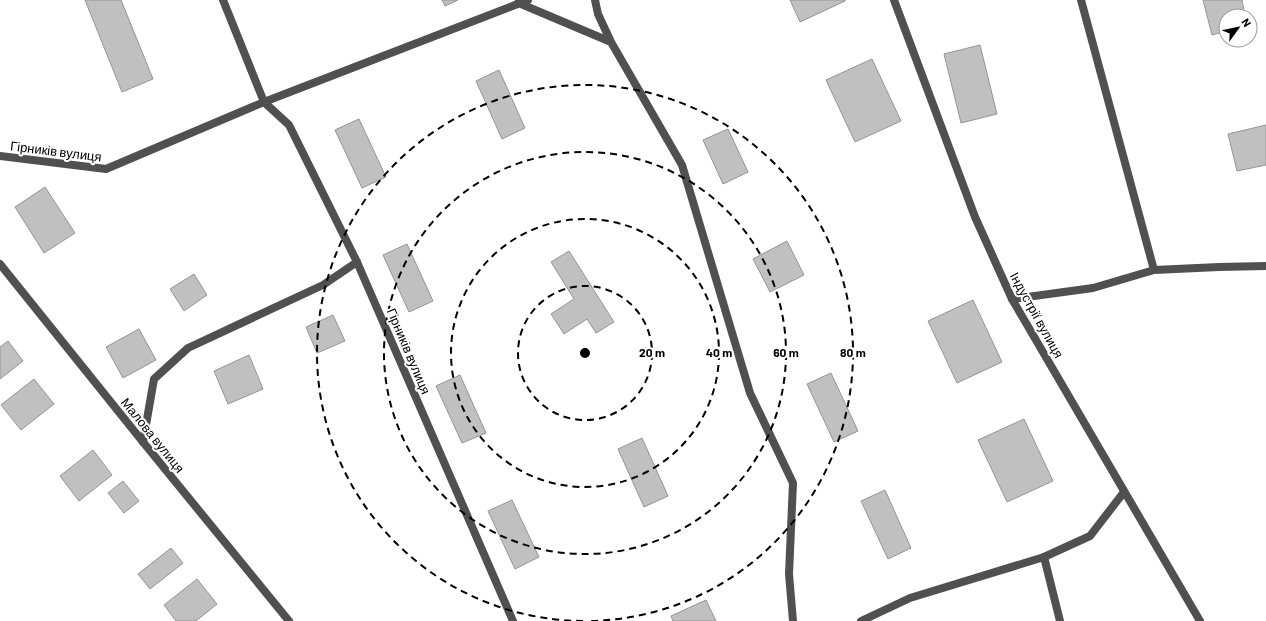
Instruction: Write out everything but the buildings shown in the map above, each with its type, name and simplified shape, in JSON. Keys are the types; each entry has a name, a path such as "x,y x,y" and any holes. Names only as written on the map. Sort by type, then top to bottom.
{"street":[{"name":"Гірників вулиця","path":"223,0 264,102 289,125 357,262 513,621"},
{"path":"595,0 598,14 611,42 682,165 750,393 793,483 789,574 793,621"},
{"name":"Індустрії вулиця","path":"894,0 975,218 1012,299 1200,621"},
{"path":"1081,0 1154,270"},
{"path":"264,102 523,1 611,42"},
{"name":"Гірників вулиця","path":"0,156 106,169 264,102"},
{"path":"143,442 154,379 188,348 322,285 357,262"},
{"name":"Малова вулиця","path":"0,264 289,621"},
{"path":"1012,299 1094,288 1154,270 1266,266"},
{"path":"861,621 910,598 1044,557 1090,536 1124,492"},
{"path":"1044,557 1060,621"}]}
